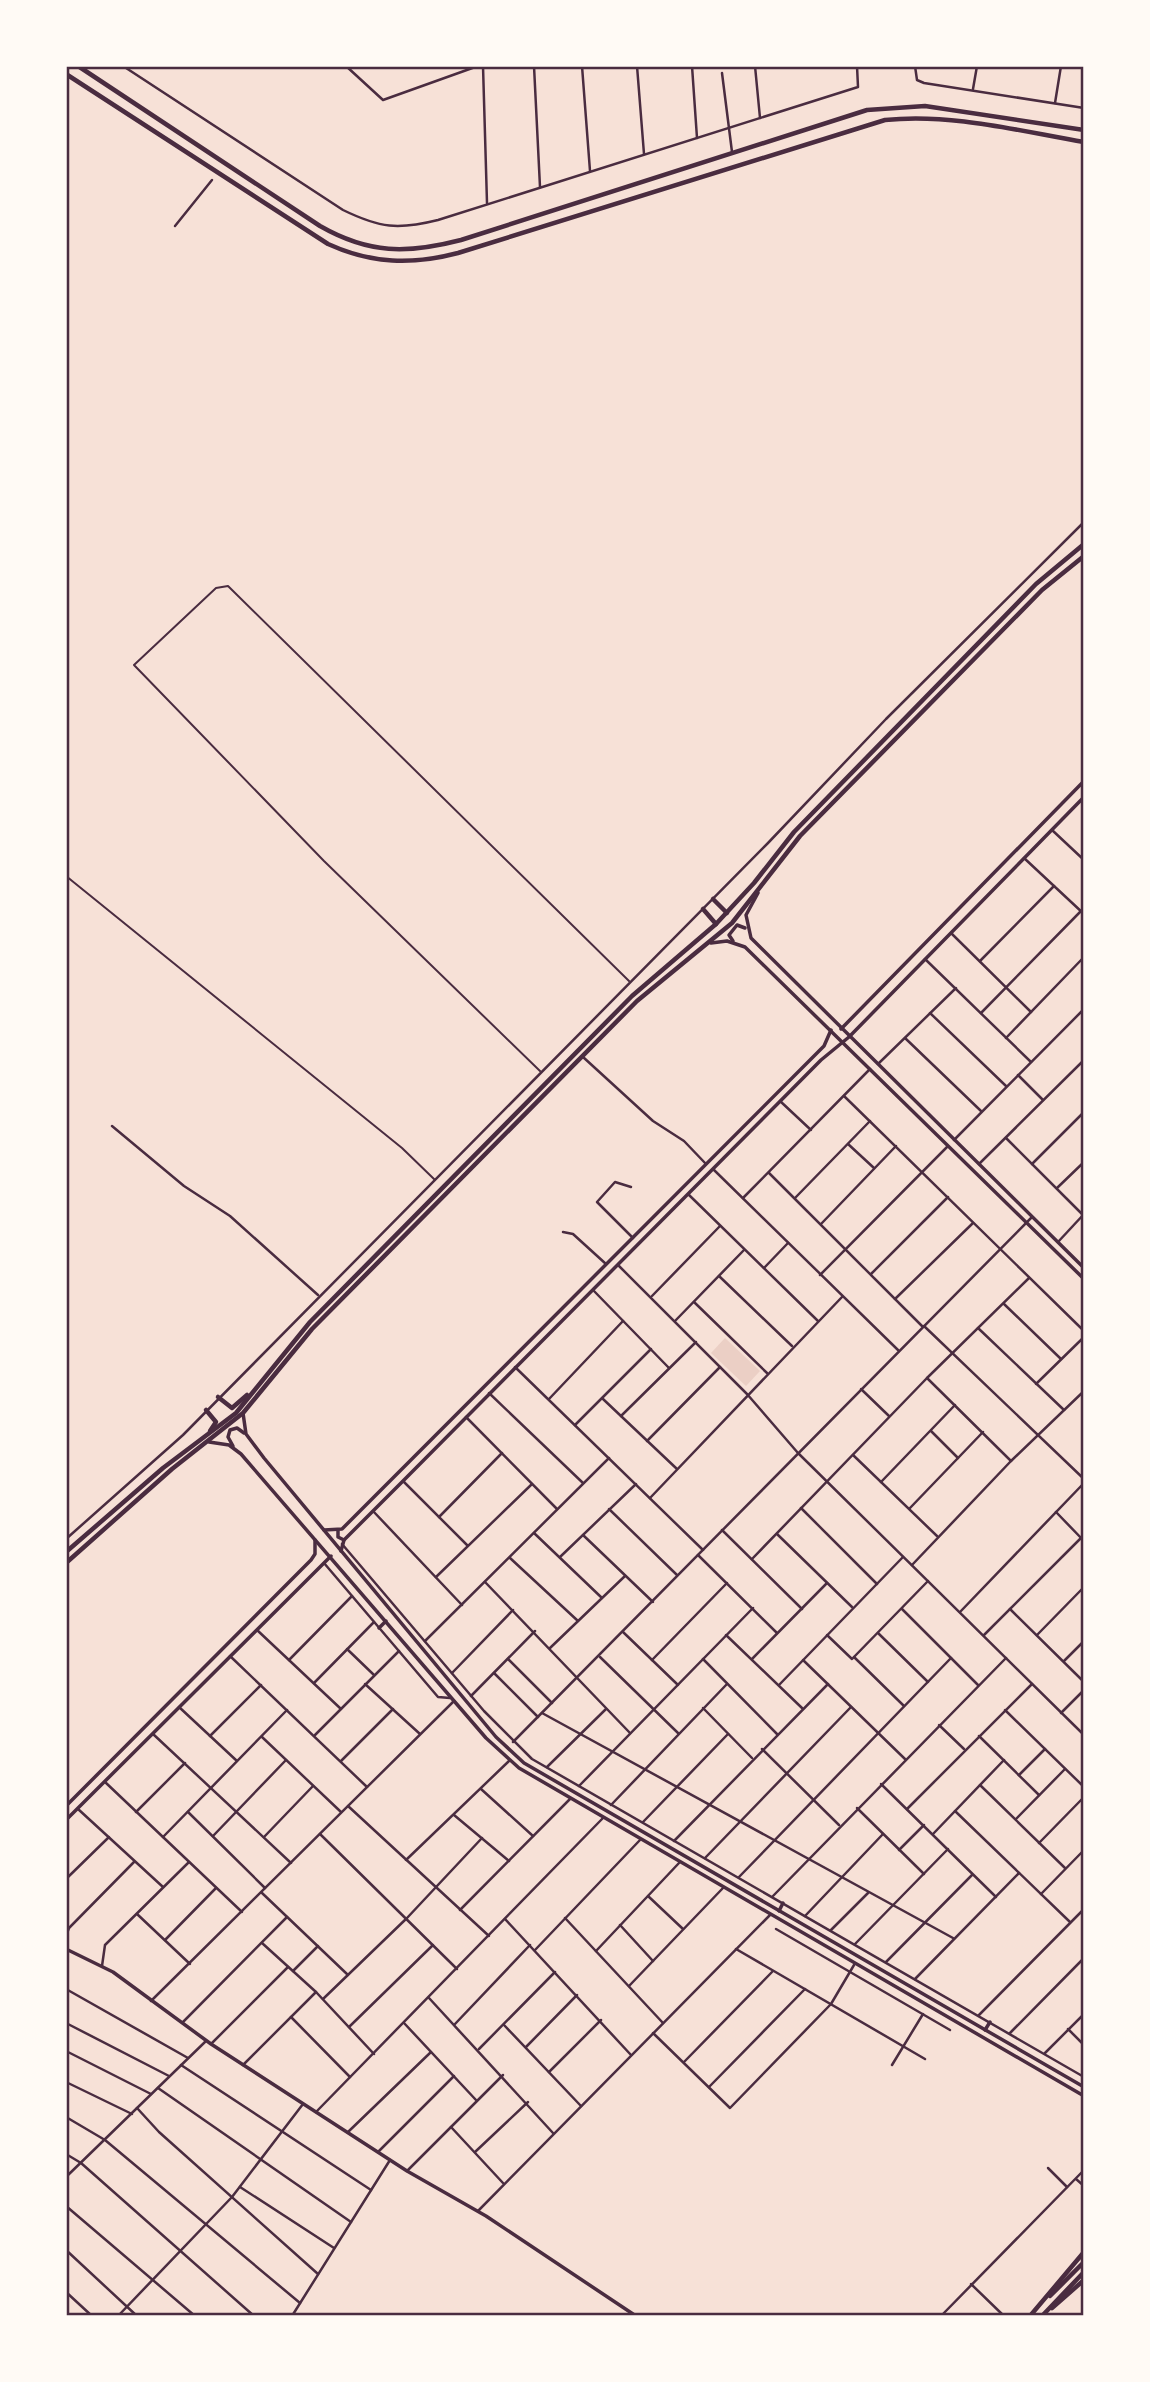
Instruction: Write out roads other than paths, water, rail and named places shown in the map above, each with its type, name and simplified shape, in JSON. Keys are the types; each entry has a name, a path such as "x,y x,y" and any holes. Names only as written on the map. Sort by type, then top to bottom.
{"main road":[{"path":"78,66 320,226 360,244 398,251 461,240 732,152 877,109 925,106 1083,130"},
{"path":"66,74 328,244 366,258 388,262 430,260 458,253 865,124 928,118 1083,142"},
{"path":"998,128 1002,121 999,116"},
{"path":"1016,130 1012,125 1017,119"},
{"path":"66,1563 236,1413 310,1322 653,976 716,925 794,832 962,660 1083,544"},
{"path":"1077,550 1077,554 1083,556"},
{"path":"66,1552 149,1480 243,1413 312,1329 657,984 711,943 758,893 800,836 1030,601 1083,556"},
{"path":"1063,561 1068,561 1068,567"},
{"path":"777,853 783,858"},
{"path":"765,869 771,869 773,872"},
{"path":"713,899 727,913"},
{"path":"703,909 716,925"},
{"path":"668,964 668,971 673,972"},
{"path":"653,976 657,978 657,984"},
{"path":"218,1397 232,1408 251,1393"},
{"path":"206,1410 216,1423 207,1440"},
{"path":"149,1480 154,1485"},
{"path":"141,1487 146,1492"},
{"path":"1030,2315 1083,2252"},
{"path":"1030,2315 1083,2262"},
{"path":"1043,2315 1083,2272"},
{"path":"1043,2315 1083,2280"}],"street":[{"path":"123,66 318,195 384,227 415,225 487,204 858,87 857,66"},
{"path":"346,66 383,100 478,66"},
{"path":"483,66 487,204"},
{"path":"534,66 540,187"},
{"path":"582,66 590,172"},
{"path":"637,66 644,155"},
{"path":"692,66 697,138"},
{"path":"755,66 760,118"},
{"path":"915,66 917,80 1083,108"},
{"path":"973,89 977,66"},
{"path":"1055,103 1061,66"},
{"path":"722,73 732,152"},
{"path":"175,226 212,180"},
{"path":"66,1539 183,1434 1083,522"},
{"path":"841,1029 1083,781"},
{"path":"341,1553 343,1542 403,1480 780,1101 849,1037 1083,797"},
{"path":"1052,830 1083,858"},
{"path":"1023,842 1032,850"},
{"path":"1010,855 1018,864"},
{"path":"981,1013 1082,913 1024,858"},
{"path":"979,961 1054,886"},
{"path":"758,893 746,915 751,938 1083,1268"},
{"path":"747,929 740,925 731,929 729,937 745,947 831,1030 1083,1279"},
{"path":"951,933 1031,1012"},
{"path":"711,943 734,942"},
{"path":"1006,1038 1083,957"},
{"path":"925,959 1031,1062"},
{"path":"878,1065 956,988"},
{"path":"954,1140 1083,1009"},
{"path":"930,1013 1007,1086"},
{"path":"831,1030 824,1046 338,1531 338,1537 484,1711 513,1742 547,1767 1083,2077"},
{"path":"905,1038 981,1112"},
{"path":"583,1056 653,1121 684,1141 706,1164"},
{"path":"979,1165 1083,1060"},
{"path":"743,1198 870,1069"},
{"path":"1018,1075 1043,1101"},
{"path":"893,1092 899,1086"},
{"path":"844,1096 1083,1331"},
{"path":"780,1101 811,1130"},
{"path":"1032,1164 1083,1112"},
{"path":"794,1198 870,1121"},
{"path":"112,1126 184,1186 230,1216 318,1295"},
{"path":"1006,1138 1083,1215 1058,1242"},
{"path":"848,1144 874,1168"},
{"path":"821,1224 896,1146"},
{"path":"820,1275 948,1146"},
{"path":"1057,1188 1083,1162"},
{"path":"713,1169 899,1351"},
{"path":"769,1173 1083,1481 1056,1513 959,1612"},
{"path":"631,1187 615,1182 597,1202 633,1238"},
{"path":"688,1194 818,1322"},
{"path":"871,1274 948,1197"},
{"path":"1021,1217 1027,1212"},
{"path":"513,1742 600,1657 1032,1217"},
{"path":"895,1299 974,1223"},
{"path":"650,1297 720,1226"},
{"path":"1036,1232 1041,1226"},
{"path":"563,1232 572,1234 606,1265"},
{"path":"764,1269 788,1243"},
{"path":"675,1321 744,1250"},
{"path":"617,1264 747,1394 798,1453 1083,1735"},
{"path":"594,1276 600,1283"},
{"path":"719,1276 793,1347"},
{"path":"752,1559 927,1378 1029,1278"},
{"path":"593,1289 669,1368"},
{"path":"576,1294 583,1300"},
{"path":"650,1498 842,1297"},
{"path":"694,1302 767,1373"},
{"path":"1004,1304 1061,1359"},
{"path":"549,1399 623,1321"},
{"path":"978,1328 1065,1411"},
{"path":"1036,1384 1083,1337"},
{"path":"621,1416 696,1342"},
{"path":"575,1425 651,1349"},
{"path":"515,1367 703,1550"},
{"path":"647,1441 720,1367"},
{"path":"927,1378 1011,1461"},
{"path":"861,1389 890,1417"},
{"path":"912,1565 937,1536 1083,1391"},
{"path":"489,1393 584,1484"},
{"path":"602,1398 677,1469"},
{"path":"881,1482 955,1405"},
{"path":"243,1413 246,1434"},
{"path":"466,1417 557,1510"},
{"path":"703,1868 701,1873 679,1863 509,1761 234,1447 228,1437 230,1430 237,1428 246,1434 321,1529 511,1752 531,1767 703,1868 1083,2087"},
{"path":"931,1431 958,1458"},
{"path":"909,1509 983,1432"},
{"path":"207,1440 234,1447"},
{"path":"439,1517 502,1453"},
{"path":"853,1455 937,1536"},
{"path":"425,1642 609,1458"},
{"path":"403,1480 468,1546"},
{"path":"436,1577 532,1484"},
{"path":"560,1558 636,1484"},
{"path":"1080,1487 1083,1491"},
{"path":"801,1508 877,1584"},
{"path":"609,1509 678,1576"},
{"path":"373,1511 462,1605"},
{"path":"983,1636 1082,1540 1056,1513"},
{"path":"321,1529 338,1531"},
{"path":"722,1530 802,1609"},
{"path":"534,1533 602,1598"},
{"path":"776,1534 853,1609"},
{"path":"583,1535 653,1602"},
{"path":"66,1806 305,1565 315,1554 315,1538"},
{"path":"698,1555 777,1633"},
{"path":"66,1820 331,1556"},
{"path":"779,1685 903,1556"},
{"path":"510,1558 578,1621"},
{"path":"324,1563 440,1699 453,1699"},
{"path":"305,1565 314,1573"},
{"path":"550,1648 625,1576"},
{"path":"827,1635 852,1660 928,1581"},
{"path":"485,1582 535,1631 576,1679 630,1734"},
{"path":"652,1660 727,1583"},
{"path":"752,1659 827,1583"},
{"path":"1037,1635 1083,1588"},
{"path":"289,1660 352,1596"},
{"path":"579,1786 752,1608"},
{"path":"902,1609 978,1685"},
{"path":"1010,1609 1083,1682"},
{"path":"452,1673 513,1610"},
{"path":"379,1628 386,1621"},
{"path":"314,1683 374,1622"},
{"path":"257,1630 341,1709"},
{"path":"471,1696 535,1631"},
{"path":"623,1633 678,1685"},
{"path":"878,1633 928,1682"},
{"path":"726,1635 803,1709"},
{"path":"1063,1661 1083,1641"},
{"path":"347,1649 374,1675"},
{"path":"315,1735 398,1651"},
{"path":"421,1661 426,1661 426,1654"},
{"path":"230,1656 368,1787"},
{"path":"600,1657 678,1733"},
{"path":"854,1657 904,1706"},
{"path":"738,1878 951,1658"},
{"path":"772,1897 1006,1658"},
{"path":"508,1659 552,1703"},
{"path":"703,1659 777,1734"},
{"path":"803,1660 905,1759"},
{"path":"494,1674 538,1717"},
{"path":"442,1686 444,1682 452,1684"},
{"path":"365,1684 421,1734"},
{"path":"611,1805 727,1684"},
{"path":"674,1841 828,1684"},
{"path":"908,1809 1032,1684"},
{"path":"210,1736 261,1685"},
{"path":"1061,1713 1083,1690"},
{"path":"151,2001 421,1734 453,1699"},
{"path":"167,1704 168,1712 174,1712"},
{"path":"179,1707 237,1761"},
{"path":"705,1858 851,1707"},
{"path":"703,1708 752,1759"},
{"path":"547,1767 606,1709"},
{"path":"163,1837 288,1710"},
{"path":"341,1761 393,1710"},
{"path":"1005,1710 1083,1787"},
{"path":"478,1716 484,1711"},
{"path":"542,1713 643,1771 953,1938"},
{"path":"146,1725 153,1726 153,1733 291,1863"},
{"path":"939,1725 965,1750"},
{"path":"643,1823 728,1734"},
{"path":"979,1736 1039,1795"},
{"path":"262,1737 342,1812"},
{"path":"762,1749 840,1826"},
{"path":"1019,1775 1045,1749"},
{"path":"213,1836 286,1760"},
{"path":"933,1834 1004,1760"},
{"path":"406,1860 509,1761"},
{"path":"136,1812 185,1763"},
{"path":"1015,1819 1065,1769"},
{"path":"105,1782 242,1912"},
{"path":"881,1784 996,1897"},
{"path":"980,1784 1065,1868"},
{"path":"264,1837 313,1786"},
{"path":"481,1789 534,1836"},
{"path":"1039,1843 1083,1797"},
{"path":"460,1910 570,1799"},
{"path":"348,1806 489,1936"},
{"path":"857,1808 924,1874"},
{"path":"78,1809 163,1888"},
{"path":"955,1811 1070,1922"},
{"path":"188,1812 266,1888"},
{"path":"454,1815 509,1861"},
{"path":"316,2112 603,1818"},
{"path":"900,1850 924,1825"},
{"path":"805,1916 883,1833"},
{"path":"320,1834 457,1969"},
{"path":"66,1879 109,1837"},
{"path":"323,1999 407,1918 482,1838"},
{"path":"534,1950 640,1840"},
{"path":"855,1944 948,1849"},
{"path":"1041,1894 1083,1850"},
{"path":"66,1936 69,1928 134,1862"},
{"path":"102,1966 105,1945 189,1862"},
{"path":"596,1951 679,1863"},
{"path":"688,1867 1083,2096"},
{"path":"915,1979 1019,1873"},
{"path":"886,1962 973,1874"},
{"path":"721,1886 720,1880 733,1885"},
{"path":"629,1986 721,1886"},
{"path":"165,1940 216,1888"},
{"path":"261,1893 348,1975"},
{"path":"831,1931 869,1893"},
{"path":"648,1896 683,1929"},
{"path":"779,1911 783,1903"},
{"path":"979,2015 1083,1909"},
{"path":"137,1914 190,1964"},
{"path":"478,2211 770,1915"},
{"path":"182,2023 287,1917"},
{"path":"565,1918 663,2023"},
{"path":"505,1919 631,2055"},
{"path":"620,1925 653,1961"},
{"path":"776,1929 950,2030"},
{"path":"262,1943 316,1992 374,2054"},
{"path":"349,2028 433,1945"},
{"path":"454,2025 530,1945"},
{"path":"293,1971 318,1946"},
{"path":"66,1949 102,1966 143,1992 151,2001 206,2041 407,2171 478,2211 636,2315"},
{"path":"736,1949 925,2059"},
{"path":"1010,2033 1083,1958"},
{"path":"653,2033 730,2108 831,2004 855,1965"},
{"path":"211,2044 288,1966"},
{"path":"684,2062 773,1971"},
{"path":"479,2050 555,1972"},
{"path":"66,1989 188,2059"},
{"path":"709,2087 805,1989"},
{"path":"243,2065 316,1992"},
{"path":"526,2047 577,1995"},
{"path":"429,1998 528,2102 553,2133"},
{"path":"941,2015 946,2007"},
{"path":"892,2065 923,2014"},
{"path":"1045,2053 1083,2014"},
{"path":"291,2017 350,2078"},
{"path":"549,2072 601,2020"},
{"path":"965,2029 970,2021"},
{"path":"985,2030 990,2022"},
{"path":"66,2023 170,2076"},
{"path":"404,2023 477,2101"},
{"path":"504,2025 581,2106"},
{"path":"1068,2029 1083,2045"},
{"path":"66,2178 206,2041"},
{"path":"66,2052 151,2094"},
{"path":"348,2133 431,2052"},
{"path":"181,2065 370,2190"},
{"path":"378,2152 454,2076"},
{"path":"407,2171 503,2076"},
{"path":"66,2082 132,2114"},
{"path":"158,2088 351,2221"},
{"path":"475,2152 528,2102"},
{"path":"118,2315 232,2197 303,2104"},
{"path":"137,2108 159,2132 318,2274"},
{"path":"66,2117 105,2140 208,2222 300,2303"},
{"path":"451,2127 503,2183"},
{"path":"66,2154 81,2163 254,2315"},
{"path":"292,2315 390,2160"},
{"path":"1048,2168 1067,2187"},
{"path":"941,2315 1083,2170"},
{"path":"1075,2178 1083,2186"},
{"path":"240,2187 334,2248"},
{"path":"66,2206 195,2315"},
{"path":"66,2250 137,2315"},
{"path":"971,2284 1004,2315"},
{"path":"66,2292 92,2315"}],"lane":[{"path":"541,1072 324,861 134,665 216,588 228,586 629,981"},
{"path":"66,876 402,1148 434,1179"}]}
